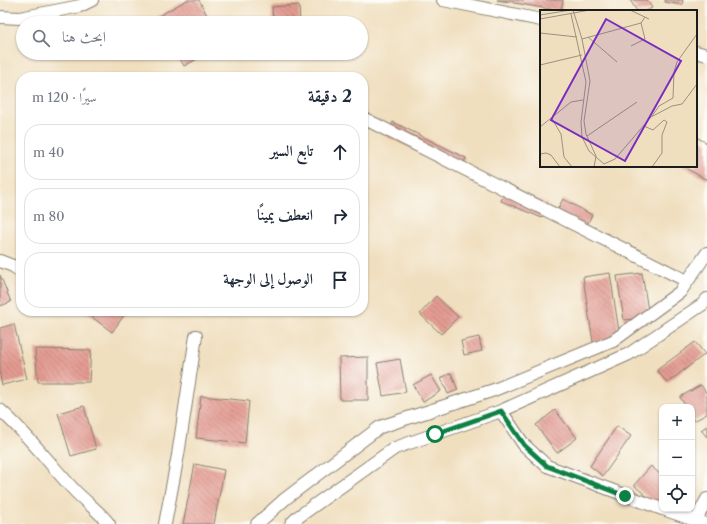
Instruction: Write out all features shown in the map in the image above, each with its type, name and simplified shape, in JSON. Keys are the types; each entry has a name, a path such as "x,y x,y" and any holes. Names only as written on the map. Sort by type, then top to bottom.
{"street":[{"path":"30,16 80,6 92,0"},
{"path":"443,0 460,2 540,20"},
{"path":"0,17 16,18"},
{"path":"697,52 707,55"},
{"path":"368,121 687,281"},
{"path":"257,524 285,499 380,427 494,390 613,341 680,292 707,253"},
{"path":"0,261 16,268"},
{"path":"291,524 298,517 395,448 501,411 629,354 703,304 707,299"},
{"path":"165,524 178,455 196,336"},
{"path":"0,410 18,425 76,492 103,516 109,524"},
{"path":"501,411 524,445 547,466 659,508"},
{"path":"672,512 701,522 707,499"}],"building":[{"path":"187,0 199,0 207,16 159,16"},
{"path":"497,0 563,0 561,10"},
{"path":"630,0 647,0 652,8 648,10 636,10"},
{"path":"665,0 683,0 682,5 665,2"},
{"path":"299,5 300,16 273,16 272,7"},
{"path":"181,60 195,60 184,66"},
{"path":"393,122 466,158 459,172 386,136"},
{"path":"697,138 707,143 707,180 684,167 697,167"},
{"path":"507,187 547,204 542,218 501,201"},
{"path":"563,199 592,215 584,230 555,214"},
{"path":"610,273 620,338 593,342 583,277"},
{"path":"642,273 649,317 624,320 617,276"},
{"path":"0,275 11,302 0,306"},
{"path":"436,296 458,317 441,334 420,314"},
{"path":"91,316 124,316 112,332"},
{"path":"14,324 27,379 2,385 0,375 0,328"},
{"path":"479,337 482,351 464,355 461,341"},
{"path":"695,342 705,354 667,383 657,370"},
{"path":"35,349 91,350 89,382 38,382"},
{"path":"368,357 368,400 340,400 339,358"},
{"path":"400,359 406,392 383,396 377,363"},
{"path":"451,373 458,390 448,394 441,378"},
{"path":"431,375 441,391 423,402 413,385"},
{"path":"701,385 707,394 707,414 695,420 695,404 684,404 680,397"},
{"path":"201,396 249,401 245,443 196,438"},
{"path":"84,406 96,449 71,456 58,413"},
{"path":"555,410 577,438 557,453 536,425"},
{"path":"617,426 631,436 603,476 590,466"},
{"path":"707,426 707,437 701,430"},
{"path":"195,464 224,470 214,524 183,524"},
{"path":"651,466 659,473 659,507 634,485"}],"route":[{"path":"435,434 501,411 524,445 547,466 625,496"}]}
